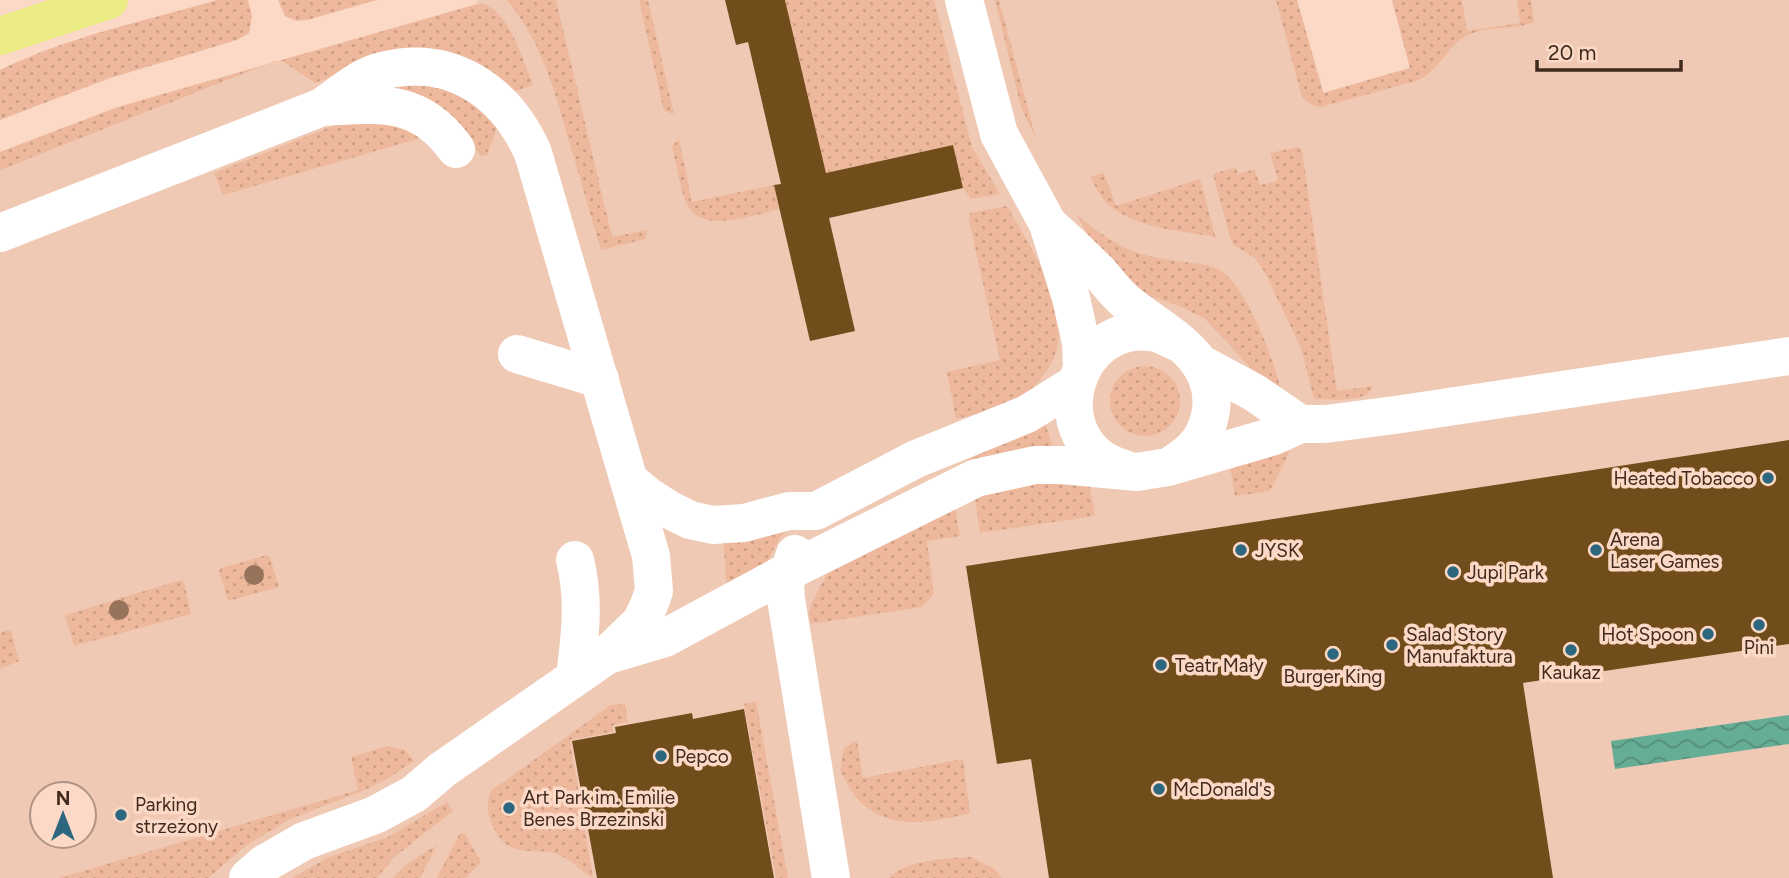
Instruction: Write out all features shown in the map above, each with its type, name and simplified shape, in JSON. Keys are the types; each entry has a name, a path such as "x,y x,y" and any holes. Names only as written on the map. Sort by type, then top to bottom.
{"main road":[{"path":"0,36 109,0"}],"lane":[{"path":"964,0 999,134 1048,224 1071,298 1081,343 1072,408 1079,431 1093,452 1113,466 1153,470 1193,451 1209,425 1213,395 1193,355 1122,298 1086,259 1048,224"},
{"path":"0,233 322,107 363,79 382,71 439,69 458,74 482,87 517,121 533,153 652,556 654,591 641,622 606,656 442,770 414,794 375,815 304,841 264,864 247,878"},
{"path":"322,107 370,103 403,107 420,114 442,130 456,149"},
{"path":"629,480 668,509 691,520 713,525 744,523 789,511 816,511 916,459 1027,414 1078,376 1087,360 1106,342 1131,333 1157,334 1255,393 1300,424"},
{"path":"517,354 600,379"},
{"path":"606,656 665,638 789,571 976,478 1035,465 1153,470 1274,436 1300,424 1326,424 1381,417 1789,356"},
{"path":"816,511 803,535 785,583 831,878"},
{"path":"575,560 580,580 582,609 575,677"}],"shaded area":[{"path":"217,0 248,0 252,16 249,33 237,40 110,78 0,120 0,70 79,39"},
{"path":"278,0 377,0 297,21 285,16"},
{"path":"478,0 785,0 826,173 918,0 1297,0 1324,93 1410,68 1392,0 1789,0 1789,878 0,878 0,152 118,107 474,5"},
{"path":"507,0 556,0 612,237 648,230 645,239 601,250 546,67 529,32"},
{"path":"639,0 648,0 674,114 664,111"},
{"path":"785,0 934,0 972,147 1000,194 971,199 963,188 952,145 826,173"},
{"path":"995,0 999,0 1036,139 1021,107"},
{"path":"1276,0 1297,0 1323,93 1410,68 1392,0 1462,0 1467,31 1520,23 1517,0 1531,0 1534,22 1468,35 1419,80 1321,107 1312,105 1302,97"},
{"path":"484,4 493,9 508,27 533,85 510,93 362,64 315,83 279,61"},
{"path":"266,65 0,170 0,152 118,107"},
{"path":"446,85 500,120 487,155 480,156 472,142 374,87"},
{"path":"389,121 421,138 223,195 214,173 340,123"},
{"path":"679,139 692,202 774,185 780,209 727,221 702,218 692,211 685,200 672,146"},
{"path":"1299,147 1302,150 1337,391 1373,386 1371,391 1359,397 1344,400 1314,399 1301,348 1264,271 1255,258 1232,244 1213,174 1236,167 1238,174 1255,169 1260,185 1278,181 1270,153"},
{"path":"1104,173 1116,206 1200,179 1216,239 1145,224 1120,213 1104,199 1090,177"},
{"path":"1007,206 1052,290 1058,313 1059,335 1054,357 1039,381 1021,398 995,410 956,419 947,372 1000,360 969,220 970,213"},
{"path":"1076,214 1100,233 1133,251 1208,266 1218,269 1228,277 1239,290 1257,324 1281,390 1252,369 1205,319 1180,306 1143,294 1097,251"},
{"path":"1145,366 1170,376 1180,401 1170,426 1145,436 1120,426 1110,401 1120,376"},
{"path":"1038,423 1045,423 1053,447 969,466 968,460"},
{"path":"1290,451 1270,491 1235,496 1230,466 1252,458"},
{"path":"1033,479 1090,486 1095,516 980,533 975,498"},
{"path":"955,508 960,536 927,541 934,594 922,607 810,624 812,602 827,574"},
{"path":"789,529 780,537 766,565 727,588 723,538"},
{"path":"267,555 270,557 279,587 228,601 219,571 221,568"},
{"path":"181,580 184,582 191,614 74,646 65,615"},
{"path":"11,631 19,661 0,669 0,633"},
{"path":"756,701 788,878 776,878 744,704"},
{"path":"625,704 628,722 613,725 613,732 570,740 593,878 562,856 520,850 503,842 488,812 492,790 611,705"},
{"path":"857,740 863,778 963,759 970,813 932,821 905,822 880,816 869,809 856,796 840,770 844,748"},
{"path":"388,746 404,750 414,761 365,790 290,819 247,845 208,878 59,878 358,790 351,757"},
{"path":"447,802 453,811 394,857 377,878 292,878 327,858 388,837"},
{"path":"460,833 465,834 481,862 466,878 437,878"},
{"path":"437,845 420,878 393,878 404,866"},
{"path":"971,857 993,868 1002,878 889,878 905,867 916,864"}],"water":[{"path":"1789,715 1789,744 1615,769 1611,741"}],"building":[{"path":"725,0 785,0 826,173 953,145 963,188 829,218 855,331 810,341 774,185 781,184 748,42 736,45"},
{"path":"1789,440 1789,644 1523,683 1553,878 1049,878 1031,759 997,764 966,566"},
{"path":"744,709 774,878 597,878 572,741 616,733 615,727 692,713 693,719"}],"place":[{"name":"Heated Tobacco","path":"1768,478"},
{"name":"JYSK","path":"1241,550"},
{"name":"Arena Laser Games","path":"1596,550"},
{"name":"Jupi Park","path":"1453,572"},
{"name":"Pini","path":"1759,625"},
{"name":"Hot Spoon","path":"1708,634"},
{"name":"Salad Story Manufaktura","path":"1392,645"},
{"name":"Kaukaz","path":"1571,650"},
{"name":"Burger King","path":"1333,654"},
{"name":"Teatr Mały","path":"1161,665"},
{"name":"Pepco","path":"661,756"},
{"name":"McDonald's","path":"1159,789"},
{"name":"Art Park im. Emilie Benes Brzezinski","path":"509,808"},
{"name":"Parking strzeżony","path":"121,815"}]}
